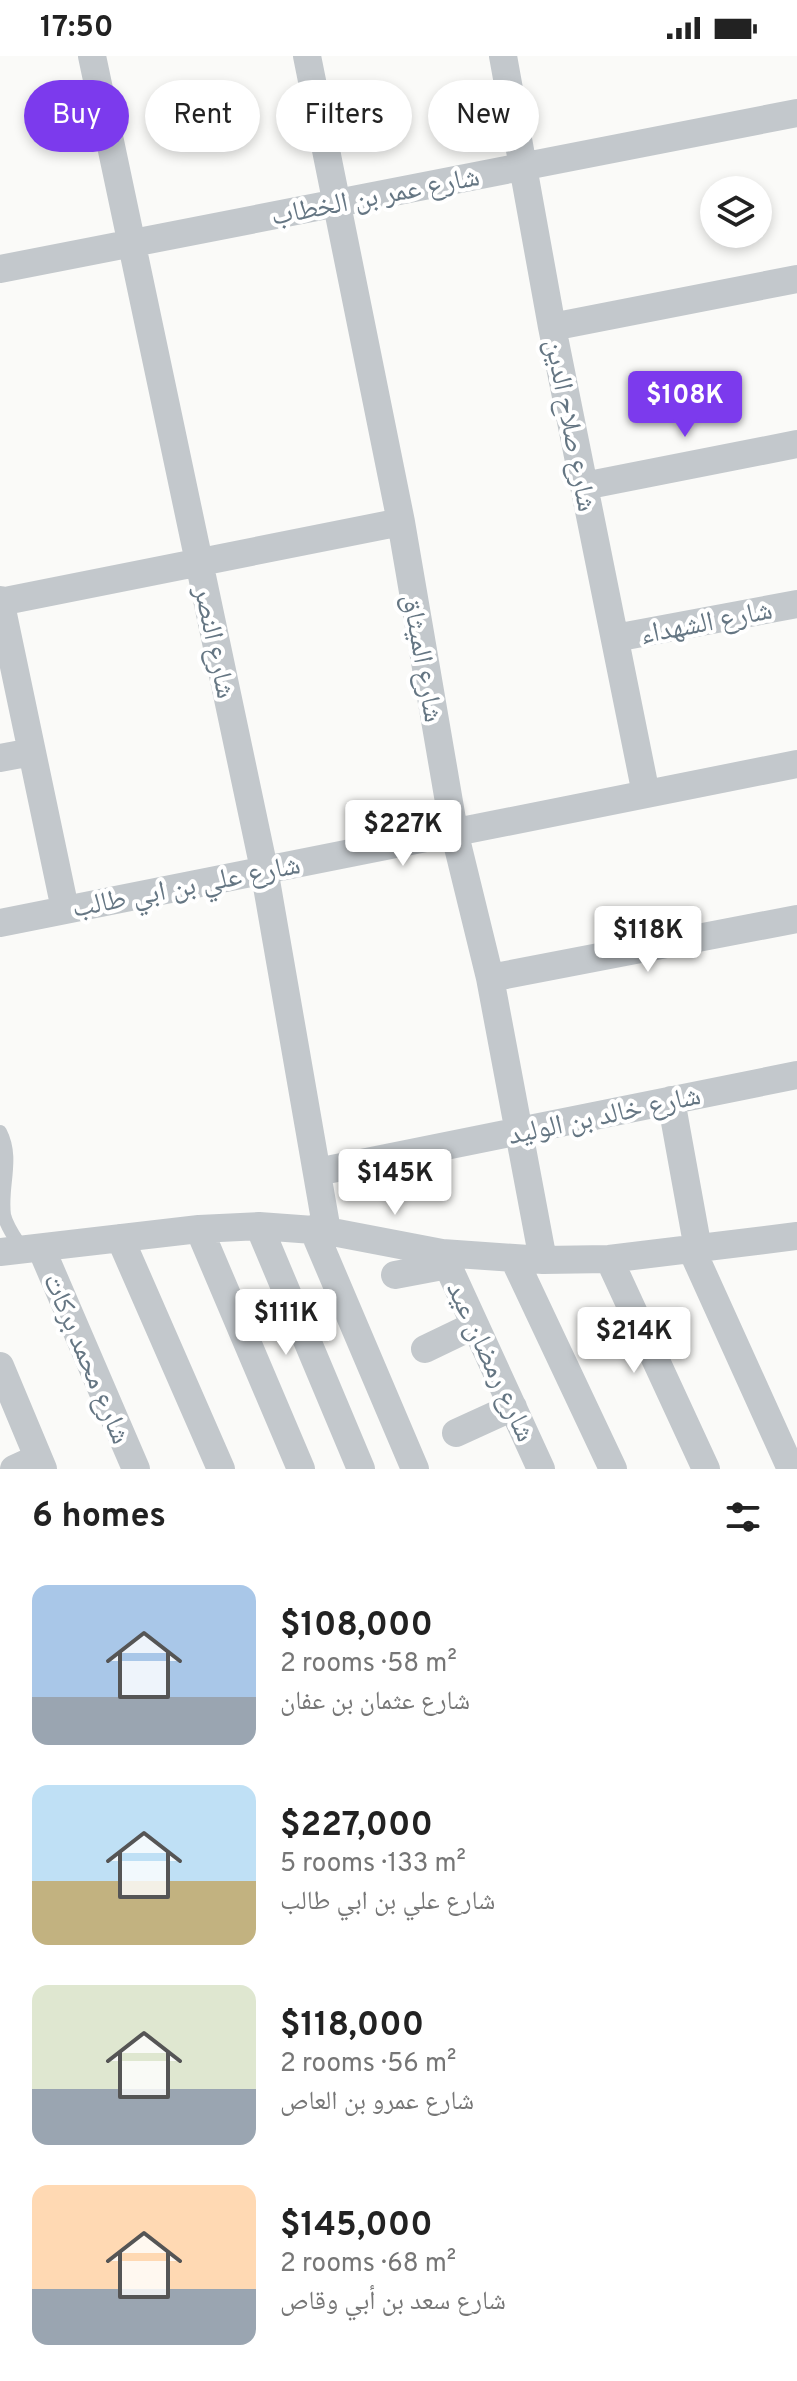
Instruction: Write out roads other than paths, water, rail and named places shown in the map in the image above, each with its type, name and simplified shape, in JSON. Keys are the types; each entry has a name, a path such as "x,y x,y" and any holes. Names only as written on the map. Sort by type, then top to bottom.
{"street":[{"name":"شارع النصر","path":"92,56 264,869 317,1172 320,1230 415,1469"},
{"name":"شارع الميثاق","path":"307,56 401,522 454,831 490,978 543,1260"},
{"name":"شارع صلاح الدين","path":"503,56 552,327 646,794"},
{"name":"شارع عمر بن الخطاب","path":"0,269 797,113"},
{"path":"552,327 797,279"},
{"path":"584,486 797,444"},
{"path":"65,909 0,601 401,522"},
{"name":"شارع الشهداء","path":"615,638 797,604"},
{"path":"0,758 32,752"},
{"name":"شارع علي بن ابي طالب","path":"0,923 797,764"},
{"path":"490,978 797,919"},
{"name":"شارع خالد بن الوليد","path":"317,1172 797,1075"},
{"path":"671,1100 695,1250 791,1469"},
{"path":"21,1250 199,1229 259,1226 320,1230 445,1259 609,1259 797,1236"},
{"path":"259,1226 361,1469"},
{"path":"199,1229 301,1469"},
{"path":"120,1238 221,1469"},
{"name":"شارع محمد بركات","path":"21,1250 136,1469"},
{"path":"395,1275 445,1259"},
{"name":"شارع رمضان عيد","path":"445,1259 541,1469"},
{"path":"514,1259 613,1469"},
{"path":"609,1259 706,1469"},
{"path":"425,1349 475,1325"},
{"path":"0,1366 32,1465"},
{"path":"456,1433 513,1407"}],"lane":[{"path":"0,1132 8,1155 4,1214 21,1250"}]}
